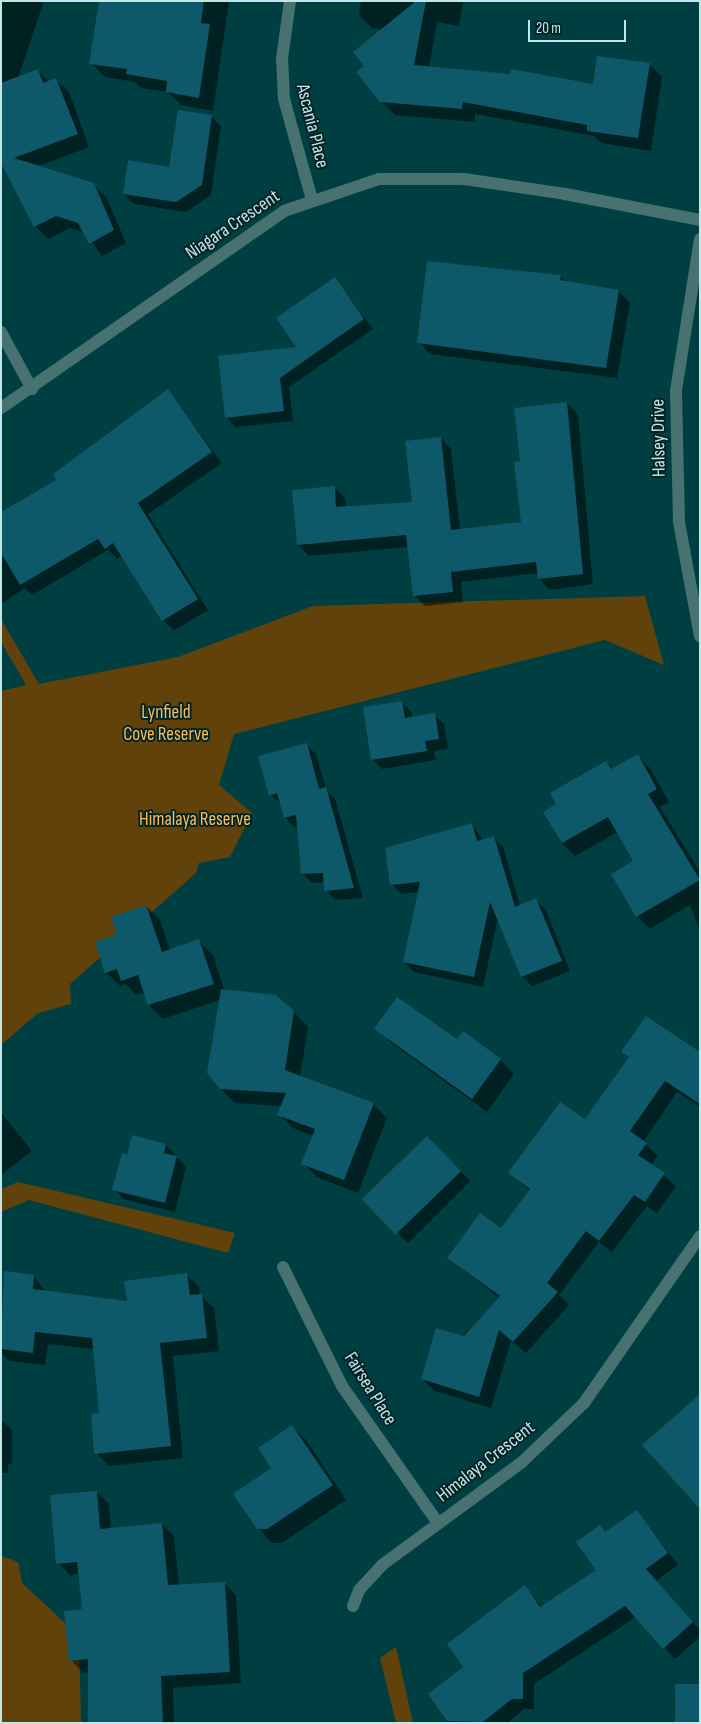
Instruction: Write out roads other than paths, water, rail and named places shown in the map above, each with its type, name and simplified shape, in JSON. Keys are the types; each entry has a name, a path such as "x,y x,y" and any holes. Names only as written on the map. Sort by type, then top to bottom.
{"street":[{"name":"Ascania Place","path":"290,1 282,59 284,99 312,200"},
{"name":"Niagara Crescent","path":"1,408 32,389 284,210 379,179 464,179 564,194 700,220"},
{"name":"Halsey Drive","path":"700,239 676,391 679,522 700,636"},
{"path":"1,332 32,389"},
{"name":"Himalaya Crescent","path":"353,1606 369,1578 438,1523 521,1463 584,1403 700,1236"},
{"name":"Fairsea Place","path":"283,1267 342,1386 438,1523"}],"park label":[{"name":"Lynfield Cove Reserve","path":"166,724"},
{"name":"Himalaya Reserve","path":"195,820"}]}
